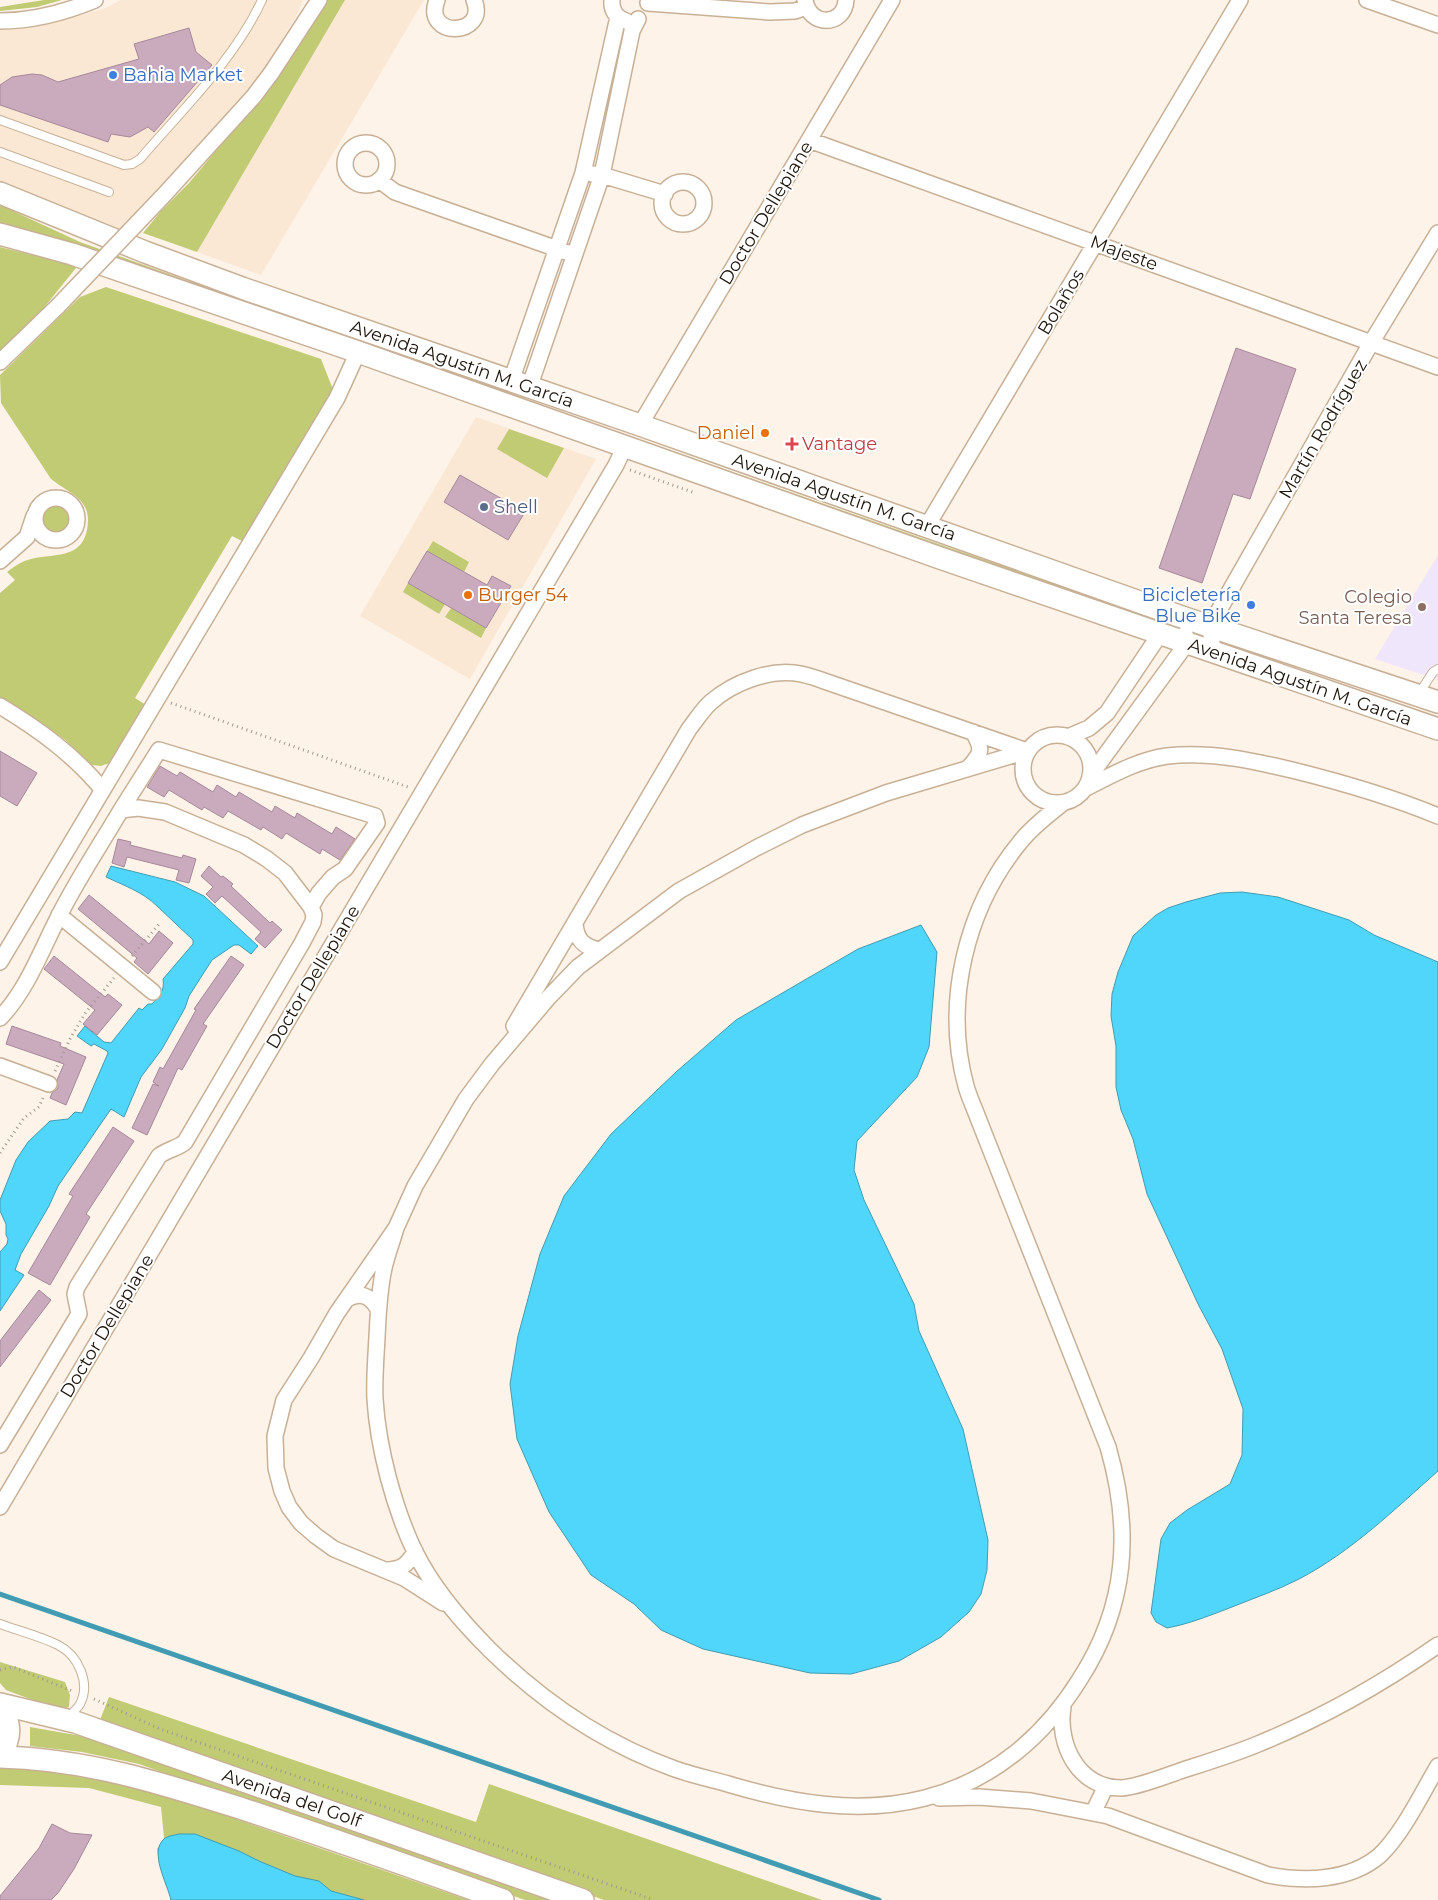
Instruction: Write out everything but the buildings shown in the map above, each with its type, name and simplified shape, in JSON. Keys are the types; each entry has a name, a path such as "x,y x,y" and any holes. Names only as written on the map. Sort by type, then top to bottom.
{"main road":[{"name":"Avenida Agustín M. García","path":"0,192 180,265 520,385 640,425 1179,616 1438,702"},
{"name":"Avenida Agustín M. García","path":"0,234 72,254 358,352 940,558 1438,729"},
{"name":"Avenida del Golf","path":"1,1704 66,1720 582,1900"},
{"path":"0,1757 9,1735 9,1722 1,1704"},
{"name":"Avenida del Golf","path":"0,1757 38,1758 77,1763 138,1777 299,1828 503,1900"}],"street":[{"path":"0,21 50,14 95,0"},
{"path":"0,362 58,306 164,195 254,96 282,57 310,7 318,0"},
{"path":"437,0 435,12 437,18 447,28 453,29 466,26 471,22 476,10 474,0"},
{"path":"607,0 612,0 612,6 618,17 628,22 638,19"},
{"path":"520,385 575,256 602,175 632,31 638,19 646,12 648,1 770,12 795,11 805,4 809,13 820,20 833,19 843,11 846,0"},
{"name":"Doctor Dellepiane","path":"640,425 892,0"},
{"name":"Bolaños","path":"927,526 1240,0"},
{"path":"1367,0 1438,25"},
{"path":"520,385 557,249 583,173 618,17"},
{"name":"Majeste","path":"809,140 1438,367"},
{"path":"583,173 602,175 665,194"},
{"path":"379,180 395,192 575,256"},
{"name":"Martín Rodríguez","path":"1210,626 1371,343 1438,233"},
{"path":"0,962 337,398 358,352"},
{"name":"Doctor Dellepiane","path":"0,1507 616,465 624,446"},
{"path":"0,561 31,541 65,538 71,534 77,521 73,507 68,502 55,498 42,502 34,514 28,538 18,548"},
{"path":"34,514 36,528 45,538 51,540"},
{"path":"1027,751 968,767 886,793 802,825 679,891 578,966 549,996 492,1064 466,1099 415,1186 396,1228 385,1267 378,1309 374,1396 378,1428 393,1491 415,1551 451,1608 511,1670 572,1719 642,1755 675,1769 760,1794 826,1805 853,1808 886,1805 925,1798 955,1788 1003,1762 1043,1730 1063,1707 1095,1656 1115,1598 1121,1573 1124,1545 1119,1494 1108,1447 966,1086 961,1056 958,1010 963,962 980,907 1006,860 1038,823 1064,803 1072,800 1088,782 1188,643 1179,616"},
{"path":"1210,626 1213,652"},
{"path":"1068,737 1089,728 1107,713 1160,634"},
{"path":"1134,673 1157,685"},
{"path":"492,1064 689,729 711,702 730,689 752,678 772,674 800,674 1027,751"},
{"path":"0,706 44,734 70,755 102,789"},
{"path":"968,767 981,751 973,732"},
{"path":"1064,803 1046,802 1032,793 1025,784 1022,773 1023,762 1027,751 1035,742 1045,737 1057,735 1068,737 1084,748 1091,766 1088,782"},
{"path":"0,1018 12,1006 21,991 59,915 159,750 375,816 377,823 345,869 333,877 311,907"},
{"path":"1088,782 1129,766 1167,756 1200,755 1236,758 1324,778 1411,805 1438,816"},
{"path":"0,1445 78,1314 75,1294 77,1287 159,1156 167,1150 178,1148 185,1142 314,922 311,907 285,873 244,845 165,812 138,808 121,810"},
{"path":"59,915 153,992"},
{"path":"575,923 578,938 590,948 600,950"},
{"path":"0,1066 49,1084"},
{"path":"396,1228 347,1299 284,1400 275,1436 276,1468 282,1491 289,1507 301,1523 316,1536 334,1548 419,1587 451,1608"},
{"path":"347,1299 362,1295 369,1297 378,1309"},
{"path":"385,1570 395,1570 403,1567 411,1559 415,1551"},
{"path":"1063,1707 1060,1721 1064,1742 1078,1769 1089,1778 1106,1786 1122,1788 1257,1744 1318,1717 1394,1675 1438,1645"},
{"path":"925,1798 979,1797 1032,1801 1108,1816 1268,1874 1288,1878 1330,1877 1347,1873 1363,1866 1378,1856 1394,1839 1438,1766"},
{"path":"1093,1813 1106,1786"}],"lane":[{"path":"0,120 124,165 132,164 140,159 229,55 262,0"},
{"path":"0,152 109,192"},
{"path":"1418,695 1433,672 1438,669"},
{"path":"0,1624 57,1644 68,1650 77,1662 83,1677 82,1694 80,1704 66,1720"}],"path":[{"path":"158,699 422,792"},
{"path":"0,1154 24,1118 39,1107 71,1036 86,1012 160,923"},
{"path":"0,1670 13,1667 82,1694 160,1729 654,1900"}],"shaded area":[{"path":"121,0 303,0 298,13 264,69 240,102 114,236 0,184 0,29 41,26 106,8"},
{"path":"345,0 424,0 261,275 197,252"},
{"path":"476,417 596,459 470,679 360,616"},
{"name":"Colegio Santa Teresa","path":"1438,555 1438,680 1375,659"}],"green space":[{"path":"44,0 62,0 37,7 0,11 0,7"},
{"path":"322,0 345,0 197,252 143,233 161,211 189,183 261,97"},
{"path":"0,205 80,242 233,297 947,547 1174,624 1176,633 0,227"},
{"path":"0,247 72,265 76,268 38,315 0,351"},
{"path":"106,287 321,359 334,392 244,542 232,536 135,698 146,705 112,762 101,766 92,765 64,739 26,713 0,699 0,593 15,580 7,572 28,560 65,554 72,551 84,540 88,520 84,504 51,479 1,403 0,375 80,297"},
{"path":"509,429 564,448 547,478 497,449"},
{"path":"55,504 66,508 70,519 66,530 55,534 44,530 40,519 44,508"},
{"path":"433,541 469,562 464,572 427,551"},
{"path":"408,583 445,604 439,614 403,592"},
{"path":"451,608 486,628 481,638 445,617"},
{"path":"0,1662 65,1682 70,1695 69,1707 59,1710 6,1690 0,1683"},
{"path":"109,1697 476,1822 489,1784 822,1900 604,1900 100,1720"},
{"path":"30,1727 81,1736 548,1900 525,1900 139,1764 82,1752 30,1746"},
{"path":"24,1766 99,1777 176,1798 468,1900 171,1900 159,1863 157,1849 164,1838 161,1807 89,1788 0,1785 0,1767"}],"water":[{"path":"111,866 175,882 204,896 258,946 251,954 239,945 234,945 212,960 189,996 185,1008 162,1049 141,1077 124,1117 111,1109 58,1186 49,1206 21,1254 15,1270 24,1275 0,1311 0,1252 7,1244 8,1239 6,1224 0,1211 0,1200 16,1160 28,1142 50,1121 68,1119 75,1112 82,1113 108,1053 94,1044 91,1046 77,1036 85,1026 104,1042 111,1043 139,1008 142,1010 148,1004 152,1004 157,998 162,990 163,979 193,944 193,940 146,897 106,877"},
{"path":"1242,892 1278,897 1349,920 1374,935 1438,962 1438,1471 1372,1529 1318,1568 1266,1594 1200,1619 1167,1628 1156,1622 1151,1613 1161,1539 1170,1523 1187,1510 1230,1484 1242,1455 1243,1409 1222,1349 1199,1306 1147,1194 1133,1139 1121,1110 1116,1087 1116,1046 1111,1016 1112,994 1118,972 1133,936 1156,915 1168,908 1186,902 1220,893"},
{"path":"921,925 937,952 929,1047 917,1077 857,1141 854,1170 864,1200 914,1304 919,1331 963,1429 988,1540 987,1570 981,1594 969,1612 941,1637 899,1661 851,1674 810,1673 703,1649 661,1630 634,1604 591,1575 549,1512 517,1439 510,1384 518,1336 540,1254 564,1196 611,1134 676,1072 736,1020 858,949"},
{"path":"179,1834 195,1834 295,1876 319,1881 331,1891 364,1900 171,1900 160,1868 158,1852 164,1839"}],"waterway":[{"path":"0,1594 879,1900"}],"place":[{"name":"Bahia Market","path":"113,75"},
{"name":"Daniel","path":"765,433"},
{"name":"Vantage","path":"792,444"},
{"name":"Shell","path":"484,507"},
{"name":"Burger 54","path":"468,595"},
{"name":"Bicicletería Blue Bike","path":"1251,605"},
{"name":"Colegio Santa Teresa","path":"1422,607"}]}
